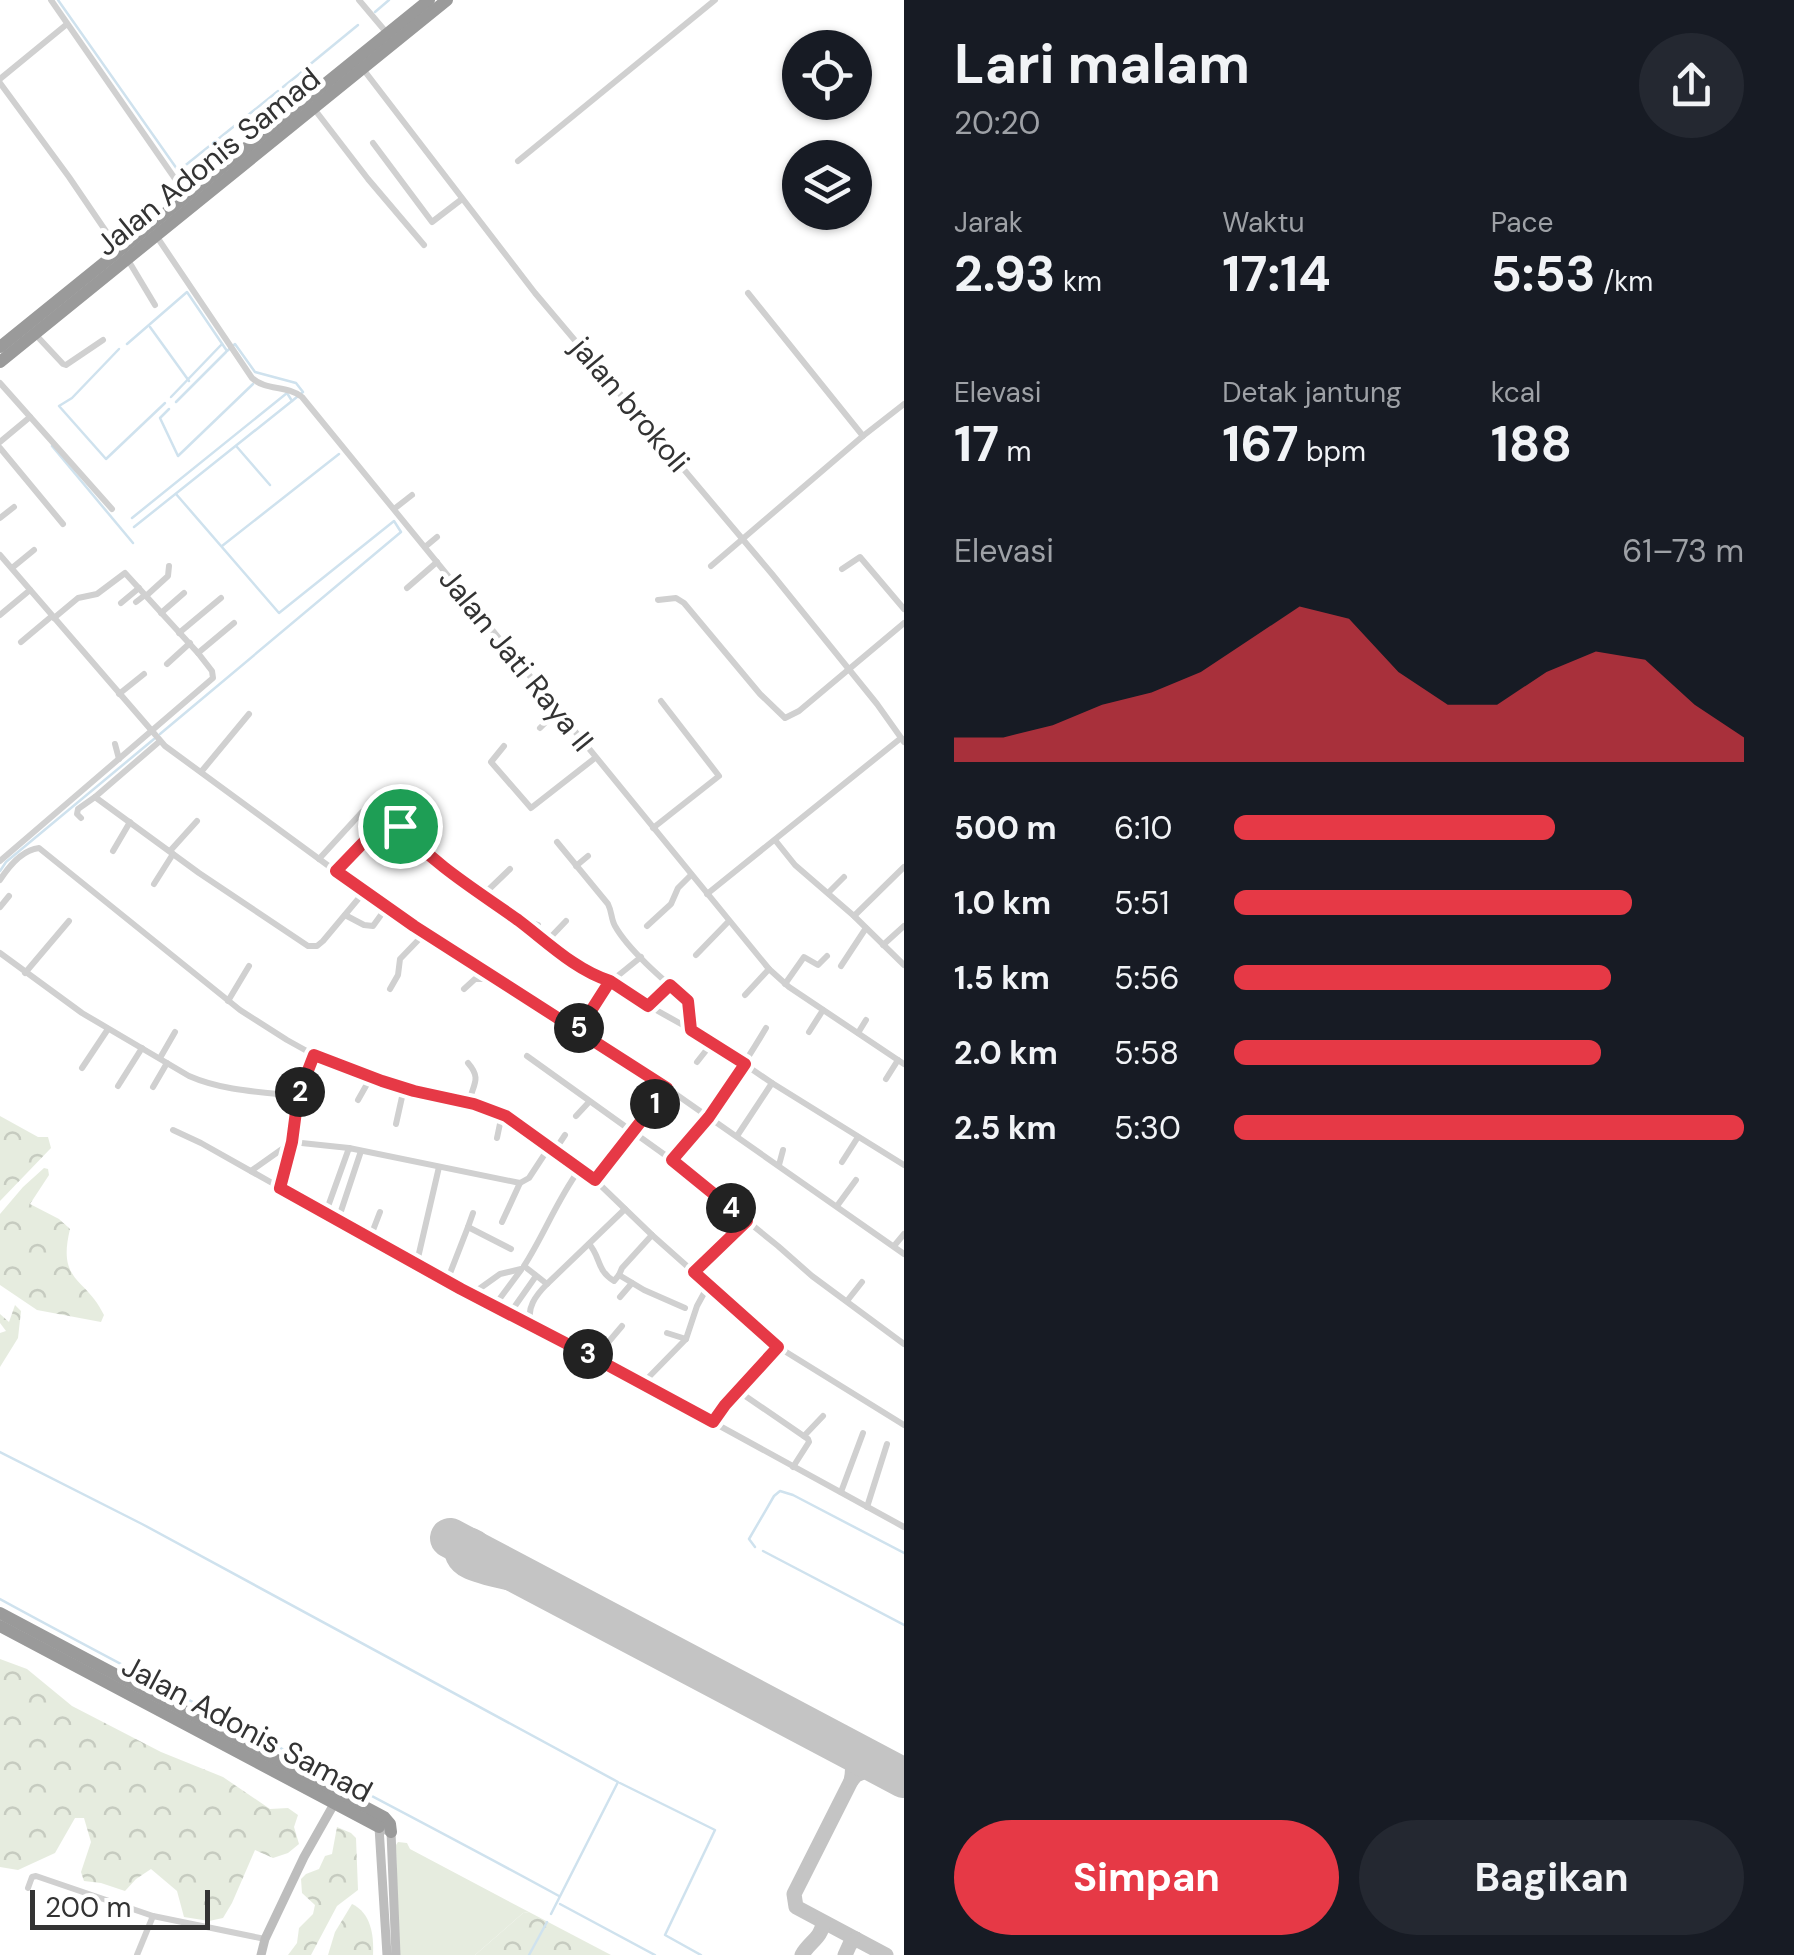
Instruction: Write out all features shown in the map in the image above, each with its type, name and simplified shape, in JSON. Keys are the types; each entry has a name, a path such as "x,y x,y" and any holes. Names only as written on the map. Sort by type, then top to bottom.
{"highway":[{"path":"0,348 123,256 188,197 429,0"},
{"name":"Jalan Adonis Samad","path":"0,362 123,256 156,236 447,0"},
{"name":"Jalan Adonis Samad","path":"0,1613 229,1741 334,1804 385,1829 390,1824 384,1817 229,1741 0,1626"}],"main road":[{"path":"262,1955 265,1940 304,1857 334,1804"},
{"path":"385,1829 387,1955"},
{"path":"385,1829 396,1955"}],"street":[{"path":"51,0 188,197"},
{"path":"359,0 386,33"},
{"path":"518,160 715,0"},
{"path":"67,24 0,81 156,305"},
{"name":"jalan brokoli","path":"362,69 536,293 903,738"},
{"path":"313,108 424,245"},
{"path":"373,143 432,222 462,199"},
{"name":"Jalan Jati Raya II","path":"156,236 252,378 258,384 292,390 302,397 769,969 785,984 901,1062"},
{"path":"748,293 863,436"},
{"path":"35,334 66,365 102,340"},
{"path":"0,383 112,509"},
{"path":"710,566 904,404"},
{"path":"30,417 0,445 63,524"},
{"path":"394,509 412,495"},
{"path":"0,518 14,506"},
{"path":"425,547 437,536"},
{"path":"12,568 34,550"},
{"path":"0,555 155,736 201,772 386,908 667,1088 904,1254"},
{"path":"842,569 860,557 904,609"},
{"path":"407,588 437,562"},
{"path":"121,604 168,576 170,566"},
{"path":"21,642 78,598 98,594 123,573 211,669 213,678 78,810 81,818"},
{"path":"0,615 30,590"},
{"path":"136,602 143,593"},
{"path":"161,613 184,594"},
{"path":"179,632 222,598"},
{"path":"658,600 676,598 684,603 785,718 800,710 904,623"},
{"path":"198,652 234,624"},
{"path":"167,664 190,643"},
{"path":"119,694 144,674"},
{"path":"654,828 719,776 660,701"},
{"path":"540,728 558,712"},
{"path":"201,772 249,714"},
{"path":"0,862 119,759 155,736"},
{"path":"707,894 903,738"},
{"path":"115,744 119,759"},
{"path":"504,746 491,762 531,808 595,758"},
{"path":"95,797 308,946 323,941 364,892"},
{"path":"400,826 419,805"},
{"path":"319,859 362,812"},
{"path":"336,871 387,818 429,856 545,943 904,1165"},
{"path":"154,884 171,852 196,821"},
{"path":"112,851 130,822"},
{"path":"775,840 795,865 904,963"},
{"path":"557,842 608,904 614,924 641,957 688,1001 691,1030"},
{"path":"0,880 23,854 38,848 228,1001 314,1055 404,1088 469,1102 502,1114 595,1180 778,1347 904,1425"},
{"path":"576,866 588,856"},
{"path":"854,916 904,867"},
{"path":"482,896 510,868"},
{"path":"647,926 670,904 691,874"},
{"path":"828,893 844,878"},
{"path":"346,915 370,926 378,922 386,908"},
{"path":"518,920 538,925"},
{"path":"545,943 566,920"},
{"path":"25,972 69,921"},
{"path":"696,954 729,921"},
{"path":"883,945 904,926"},
{"path":"841,966 866,928"},
{"path":"390,989 400,972 400,960 425,932"},
{"path":"0,953 68,1004 206,1082 298,1096"},
{"path":"785,984 807,954 818,965 827,956"},
{"path":"578,1031 610,981 641,957"},
{"path":"228,1001 249,966"},
{"path":"745,995 769,969"},
{"path":"464,989 474,978 486,979 491,975"},
{"path":"648,1006 670,985"},
{"path":"809,1032 824,1010"},
{"path":"858,1033 866,1020"},
{"path":"672,1160 709,1117 766,1028"},
{"path":"82,1068 108,1029"},
{"path":"153,1087 175,1032"},
{"path":"697,1062 712,1043"},
{"path":"118,1086 142,1048"},
{"path":"280,1188 298,1096 314,1055"},
{"path":"527,1056 672,1160 806,1272 904,1344"},
{"path":"886,1079 901,1062"},
{"path":"468,1063 477,1078 469,1102"},
{"path":"358,1100 371,1077"},
{"path":"737,1136 772,1084"},
{"path":"396,1124 404,1088"},
{"path":"595,1180 667,1088"},
{"path":"576,1116 589,1102"},
{"path":"497,1138 502,1114"},
{"path":"173,1130 904,1526"},
{"path":"251,1171 292,1142 349,1148 520,1183 530,1178 565,1135"},
{"path":"842,1162 858,1137"},
{"path":"326,1212 349,1148"},
{"path":"779,1165 783,1150"},
{"path":"338,1220 362,1151"},
{"path":"418,1262 439,1167"},
{"path":"495,1305 538,1244 580,1169"},
{"path":"838,1206 856,1180"},
{"path":"502,1222 520,1183"},
{"path":"532,1325 529,1313 537,1295 625,1208"},
{"path":"370,1238 380,1212"},
{"path":"447,1281 473,1213"},
{"path":"694,1272 747,1221"},
{"path":"468,1227 511,1248"},
{"path":"894,1246 904,1234"},
{"path":"589,1244 602,1272 614,1281 652,1235"},
{"path":"472,1294 500,1274 523,1268 547,1284"},
{"path":"619,1275 685,1308"},
{"path":"510,1313 536,1276"},
{"path":"847,1301 862,1282"},
{"path":"620,1298 632,1283"},
{"path":"642,1384 686,1339 708,1284"},
{"path":"595,1358 622,1326"},
{"path":"667,1333 686,1339"},
{"path":"713,1422 778,1347"},
{"path":"738,1392 809,1442 793,1468"},
{"path":"804,1436 824,1416"},
{"path":"841,1492 862,1433"},
{"path":"867,1506 887,1444"},
{"path":"28,1888 36,1876 153,1916 265,1940"},
{"path":"137,1955 153,1916"}],"green space":[{"path":"0,1116 38,1137 48,1137 51,1148 0,1201"},
{"path":"44,1168 49,1175 30,1204 70,1229 70,1270 97,1302 104,1315 101,1322 37,1310 0,1285 0,1214"},
{"path":"15,1305 21,1311 18,1338 0,1367 0,1333 6,1331 0,1314 9,1322"},
{"path":"0,1659 27,1669 72,1706 161,1752 223,1777 270,1809 288,1808 298,1815 294,1827 299,1844 273,1858 255,1850 223,1918 209,1921 184,1917 177,1891 151,1869 125,1891 84,1881 81,1872 91,1842 84,1818 75,1818 55,1853 18,1870 0,1867"},
{"path":"337,1827 356,1838 358,1890 337,1906 311,1955 288,1955 297,1943 299,1928 313,1914 315,1905 302,1893 301,1879 319,1869 325,1856 332,1854"},
{"path":"398,1842 407,1843 410,1849 529,1912 475,1955 399,1955"},
{"path":"352,1904 370,1925 373,1955 328,1955 335,1932"},
{"path":"529,1912 611,1955 475,1955"}],"waterway":[{"path":"58,0 177,169 278,91"},
{"path":"375,12 389,0"},
{"path":"308,66 358,25"},
{"path":"283,87 303,71"},
{"path":"127,344 187,292 227,351 235,344 255,372 296,383 303,392 292,401 287,393 132,518"},
{"path":"150,327 189,381"},
{"path":"171,397 222,344"},
{"path":"119,349 72,398 59,406 106,459 165,403"},
{"path":"176,402 226,352"},
{"path":"169,409 160,418 178,456 253,384"},
{"path":"134,527 292,401"},
{"path":"52,446 133,543"},
{"path":"237,447 270,485"},
{"path":"222,546 339,454"},
{"path":"160,734 401,532 394,521 279,613 176,494"},
{"path":"0,871 154,739"},
{"path":"0,1452 142,1524 618,1782 551,1914"},
{"path":"755,1547 749,1539 780,1491 904,1553"},
{"path":"763,1551 904,1625"},
{"path":"0,1599 559,1896"},
{"path":"620,1783 715,1830 665,1935 701,1955"},
{"path":"560,1904 655,1955"},
{"path":"529,1955 547,1922"}],"taxiway":[{"path":"484,1556 482,1541 473,1536 465,1535 454,1542 452,1555 463,1569 551,1591"},
{"path":"839,1743 851,1760 851,1781 794,1894 796,1907 886,1955"},
{"path":"851,1781 875,1767 894,1773"},
{"path":"802,1955 818,1936 823,1922"},
{"path":"845,1955 856,1939"}],"runway":[{"path":"450,1538 904,1778"}],"route":[{"path":"400,826 387,818 336,871 578,1031 604,987 610,981 648,1006 670,985 688,1001 691,1030 745,1064 709,1117 672,1160 747,1221 694,1272 778,1347 713,1422 280,1188 298,1096 314,1055 382,1081 506,1116 595,1180 667,1088 578,1031 610,981 545,943 454,876 400,826"}]}
